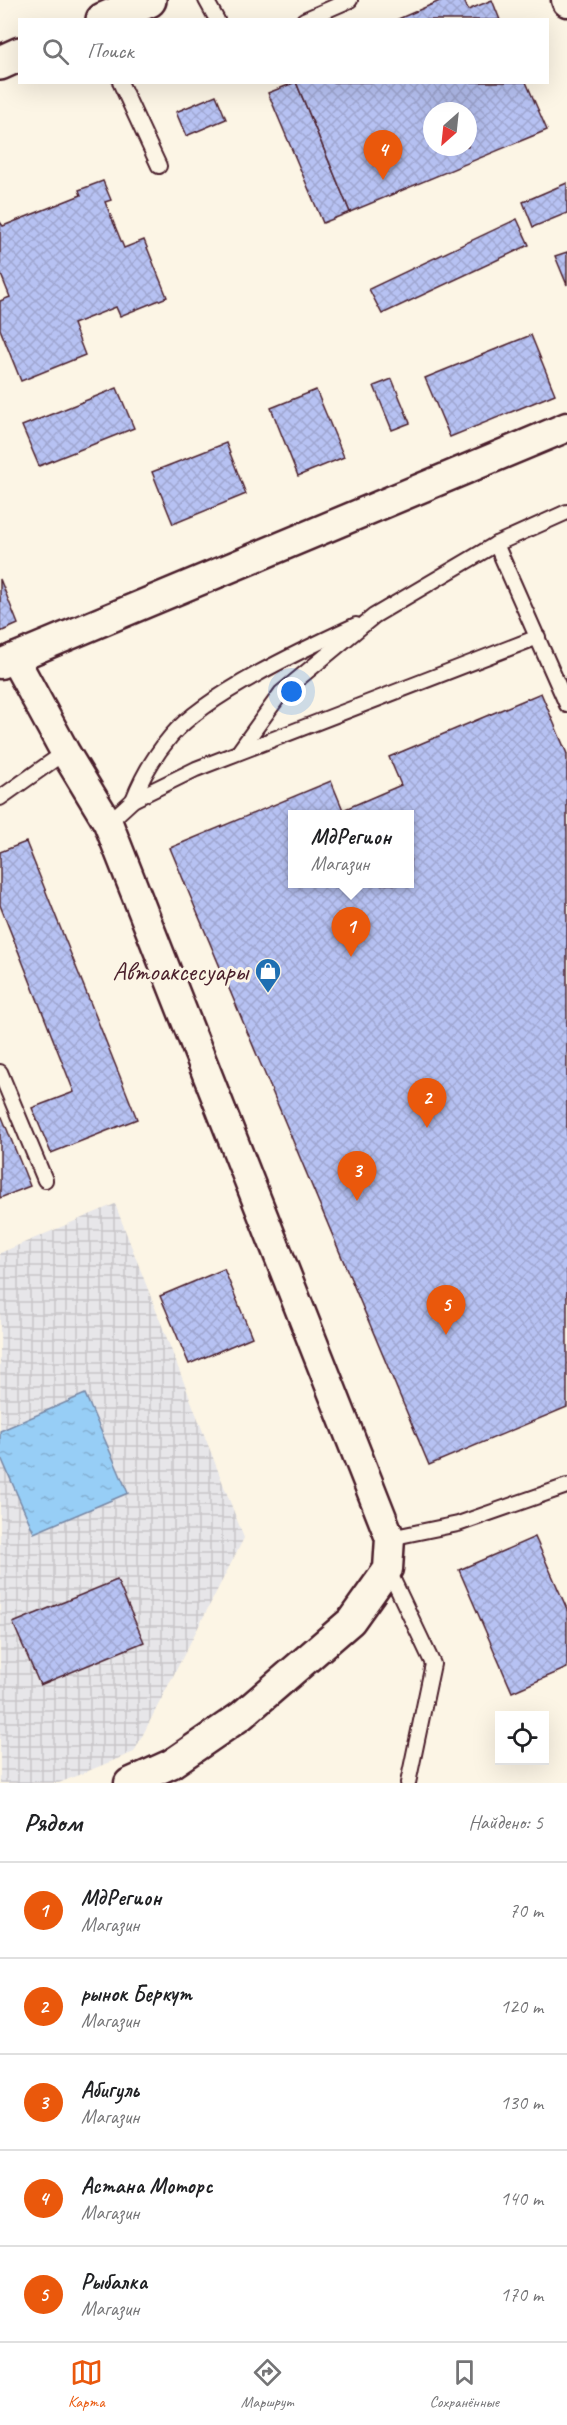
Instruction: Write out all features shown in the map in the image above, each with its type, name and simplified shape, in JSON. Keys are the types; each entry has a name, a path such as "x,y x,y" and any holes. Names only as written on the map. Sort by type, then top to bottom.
{"street":[{"path":"108,18 149,0"},
{"path":"0,63 18,55"},
{"path":"129,1783 171,1764 241,1716 351,1621 388,1569 390,1538 108,823 7,661 567,427"}],"lane":[{"path":"206,0 215,18"},
{"path":"309,18 350,0"},
{"path":"121,84 159,166"},
{"path":"133,800 142,777 170,737 190,718 302,651 374,616 496,544 567,512"},
{"path":"496,544 567,705"},
{"path":"240,750 281,693 374,616"},
{"path":"108,823 133,800 240,750 537,637"},
{"path":"0,798 64,752"},
{"path":"0,1072 45,1180"},
{"path":"390,1538 458,1524 567,1486"},
{"path":"388,1569 434,1664 408,1783"}],"shaded area":[{"path":"115,1204 244,1538 134,1752 59,1783 0,1783 0,1253"}],"water":[{"path":"85,1394 128,1493 34,1533 0,1455 0,1431"}],"building":[{"path":"442,0 464,0 468,10 492,0 499,18 401,18"},
{"path":"297,84 350,212 323,223 268,93"},
{"path":"297,84 527,84 547,130 350,212"},
{"path":"216,95 226,119 186,136 176,112"},
{"path":"103,181 111,200 105,202 124,248 144,240 167,297 120,316 116,307 73,324 85,355 21,381 0,329 0,301 10,297 0,272 0,222 3,226 81,195 79,190"},
{"path":"567,183 567,213 533,227 523,202"},
{"path":"517,219 529,245 382,314 369,289"},
{"path":"567,252 567,285 555,256"},
{"path":"531,335 555,394 450,437 425,378"},
{"path":"392,379 410,423 392,430 374,386"},
{"path":"117,388 134,428 39,466 22,426"},
{"path":"316,390 344,457 298,476 271,408"},
{"path":"226,443 246,494 173,524 152,472"},
{"path":"0,579 18,624 0,632"},
{"path":"541,693 567,754 567,1407 429,1465 170,848 331,781 343,810 401,785 389,757"},
{"path":"26,842 137,1119 51,1153 32,1108 74,1092 0,905 0,852"},
{"path":"2,1117 30,1186 0,1198 0,1118"},
{"path":"224,1269 252,1337 189,1364 160,1296"},
{"path":"535,1537 567,1609 567,1668 512,1692 459,1570"},
{"path":"117,1580 144,1642 40,1685 13,1623"}],"place":[{"name":"Астана Моторс","path":"383,180"},
{"name":"МдРегион","path":"351,957"},
{"name":"Автоаксесуары","path":"268,994"},
{"name":"рынок Беркут","path":"427,1128"},
{"name":"Абигуль","path":"357,1201"},
{"name":"Рыбалка","path":"446,1335"}]}
